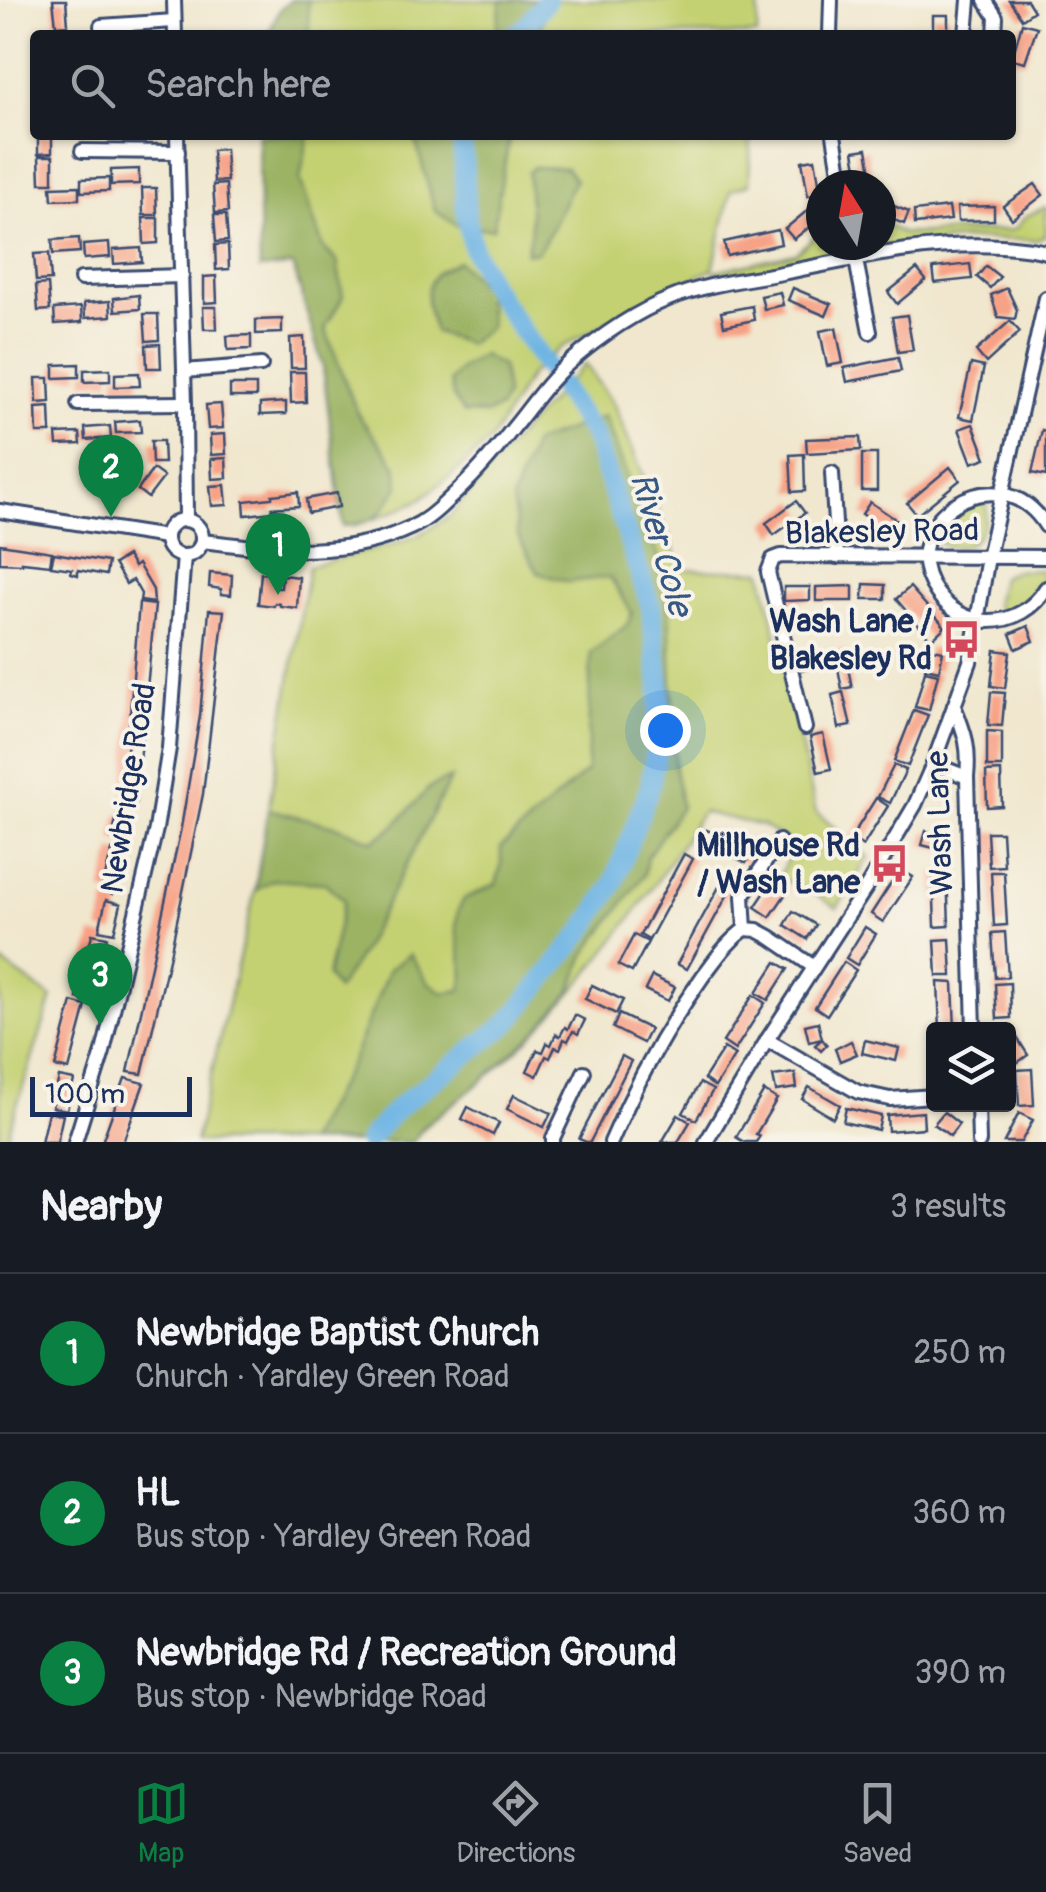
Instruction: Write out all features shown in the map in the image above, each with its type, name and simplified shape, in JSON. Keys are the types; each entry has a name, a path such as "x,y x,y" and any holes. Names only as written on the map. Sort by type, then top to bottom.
{"street":[{"path":"101,26 175,28 174,0"},
{"path":"830,30 831,0"},
{"path":"966,30 969,0"},
{"path":"986,0 996,17 995,30"},
{"path":"177,140 186,520"},
{"path":"835,140 840,170"},
{"path":"82,151 178,152"},
{"path":"896,249 986,245 1046,252"},
{"path":"202,541 288,551 332,549 377,540 416,526 472,478 566,365 635,315 674,297 822,260"},
{"path":"856,260 870,332"},
{"path":"81,279 182,276"},
{"name":"Wash Lane","path":"974,1022 969,747 954,706 970,662 988,557 1046,298"},
{"path":"184,371 261,365"},
{"path":"78,404 185,402"},
{"path":"832,474 837,557"},
{"path":"1046,526 1026,504 1002,494 976,494 953,504 935,523 925,557 928,574 941,598 951,608 976,620 1013,617 1034,604 1046,588"},
{"path":"0,511 166,537"},
{"path":"186,520 196,524 202,541 194,553 184,556 172,551 166,537 171,526 186,520"},
{"name":"Newbridge Road","path":"75,1142 103,1052 156,829 169,748 184,556"},
{"name":"Blakesley Road","path":"805,728 768,572 773,559 1046,557"},
{"path":"706,1142 915,805 954,706"},
{"path":"933,764 967,777"},
{"path":"745,929 743,896 779,841"},
{"path":"610,1142 674,1018 730,940 745,929 757,930 814,966"},
{"path":"767,1040 858,1092 890,1098 926,1096"},
{"path":"554,1142 552,1138 584,1072"},
{"path":"978,1112 980,1142"}],"green space":[{"path":"291,0 759,0 757,30 270,30 279,11"},
{"path":"291,0 308,0 309,30 270,30 279,11"},
{"path":"501,0 551,0 540,30 497,30"},
{"path":"258,140 751,140 749,184 731,190 713,269 560,348 530,375 491,440 454,473 418,501 356,525 343,526 323,367 293,265 260,269"},
{"path":"258,140 308,140 300,179 323,247 337,261 343,297 325,328 358,415 396,465 399,486 372,519 343,526 323,367 293,265 260,269"},
{"path":"415,140 509,140 493,229 458,226 435,211"},
{"path":"534,167 566,168 575,180 543,244 537,252 526,253 531,230 528,172"},
{"path":"1046,207 1046,235 1037,240 963,239 896,248 896,230 903,234 1014,230 1026,216"},
{"path":"806,244 806,260 813,260 713,282 716,271 796,253"},
{"path":"458,261 486,291 490,327 468,344 435,332 427,303 428,288 436,274"},
{"path":"483,355 502,366 506,394 500,408 486,414 463,413 450,381 462,367"},
{"path":"585,364 614,405 682,569 762,571 816,812 869,857 837,908 778,878 794,846 763,826 702,812 642,902 577,987 520,1047 433,1119 413,1142 195,1142 255,891 309,566 415,537 450,516"},
{"path":"604,416 668,580 675,768 681,807 647,857 644,875 585,955 570,993 529,1039 422,1127 413,1142 307,1142 351,1063 389,969 410,954 427,981 443,993 461,990 464,974 456,927 464,899 496,884 501,847 587,771 591,653 627,625 632,613 610,577 568,582 538,573 518,536 512,498 534,443"},
{"path":"987,501 984,523 974,540 958,547 935,542 941,525 953,513"},
{"path":"1042,570 1044,578 1027,602 1001,613 995,606 1001,577 1015,571"},
{"path":"451,778 362,951 337,990 327,976 344,900 325,883 273,880 255,891 268,809 339,827 373,841 392,828 430,787"},
{"path":"0,961 52,998 5,1142 0,1142"}],"building":[{"path":"53,0 66,0 68,25 56,26"},
{"path":"1009,0 1027,0 1034,11 1022,19"},
{"path":"933,15 948,15 948,30 933,30"},
{"path":"1022,23 1037,27 1025,62 1016,60"},
{"path":"38,140 52,140 52,153 38,154"},
{"path":"225,149 227,181 214,182 212,150"},
{"path":"867,149 870,170 857,170 854,151"},
{"path":"39,156 53,156 53,183 40,183"},
{"path":"815,159 817,170 806,170 806,184 802,161"},
{"path":"139,169 139,184 111,185 111,170"},
{"path":"109,178 109,191 81,192 81,179"},
{"path":"226,184 228,212 215,213 213,185"},
{"path":"1035,184 1043,195 1012,219 1003,206"},
{"path":"79,186 79,199 52,200 51,187"},
{"path":"142,188 156,188 157,215 143,215"},
{"path":"994,206 994,220 958,221 957,207"},
{"path":"896,207 909,212 904,224 896,221"},
{"path":"949,207 951,220 915,224 914,211"},
{"path":"806,212 806,230 794,239 785,229"},
{"path":"214,215 226,215 228,241 216,242"},
{"path":"143,218 158,218 158,243 144,244"},
{"path":"778,230 781,244 727,256 724,242"},
{"path":"79,238 80,252 53,254 52,240"},
{"path":"109,243 110,257 84,259 83,245"},
{"path":"228,244 229,269 216,270 215,245"},
{"path":"141,248 142,262 114,264 113,250"},
{"path":"49,253 51,280 36,281 34,254"},
{"path":"970,264 972,279 935,283 933,268"},
{"path":"986,266 1000,277 990,288 977,277"},
{"path":"917,269 926,280 897,304 888,292"},
{"path":"216,276 217,302 204,303 204,277"},
{"path":"48,284 50,310 38,311 36,285"},
{"path":"793,288 831,304 826,316 788,300"},
{"path":"1007,288 1017,310 1015,319 998,317 991,295"},
{"path":"780,292 783,305 764,309 761,296"},
{"path":"139,295 140,309 115,311 114,298"},
{"path":"110,301 111,316 85,318 84,303"},
{"path":"752,306 754,320 724,326 721,312"},
{"path":"81,307 82,322 55,324 54,309"},
{"path":"203,307 216,307 217,329 204,329"},
{"path":"144,314 158,314 159,340 146,341"},
{"path":"907,315 913,350 898,352 892,317"},
{"path":"282,319 282,333 256,334 256,320"},
{"path":"1010,321 1020,332 986,363 976,351"},
{"path":"836,328 843,363 827,366 820,331"},
{"path":"251,335 251,349 228,350 227,336"},
{"path":"304,337 305,368 291,368 290,338"},
{"path":"160,344 161,368 147,368 146,345"},
{"path":"898,357 901,371 847,382 844,368"},
{"path":"79,364 79,377 54,378 54,365"},
{"path":"971,364 984,367 973,420 959,417"},
{"path":"110,369 110,381 84,382 84,370"},
{"path":"290,372 305,372 306,402 291,403"},
{"path":"139,373 140,386 115,387 115,374"},
{"path":"36,378 49,378 50,402 37,403"},
{"path":"230,385 256,385 256,397 230,397"},
{"path":"286,402 286,414 260,415 260,404"},
{"path":"221,404 223,428 208,429 206,405"},
{"path":"50,407 51,433 37,433 36,408"},
{"path":"140,420 141,432 116,433 115,422"},
{"path":"973,424 986,458 972,463 959,429"},
{"path":"110,426 111,438 86,440 85,428"},
{"path":"1042,430 1046,431 1046,476 1032,473"},
{"path":"80,433 81,444 57,445 56,434"},
{"path":"225,434 226,454 211,455 210,435"},
{"path":"860,437 861,450 807,453 806,439"},
{"path":"151,441 163,441 164,463 152,463"},
{"path":"804,454 805,491 792,492 790,455"},
{"path":"862,454 877,454 877,491 862,491"},
{"path":"226,458 227,478 212,479 211,459"},
{"path":"950,467 960,480 917,515 907,503"},
{"path":"153,469 164,477 148,498 138,490"},
{"path":"225,485 227,505 212,506 210,486"},
{"path":"298,492 299,506 245,515 244,501"},
{"path":"337,493 339,507 308,513 306,499"},
{"path":"796,501 805,513 774,535 766,523"},
{"path":"870,502 901,523 893,535 862,514"},
{"path":"0,544 52,552 50,565 0,563"},
{"path":"54,553 108,562 106,575 78,570 78,575 71,573 72,569 51,566"},
{"path":"127,556 134,567 138,564 153,590 154,603 140,601 141,594 133,580 126,584 114,564"},
{"path":"210,573 232,575 231,595 209,587"},
{"path":"261,573 277,575 276,588 281,588 282,575 299,577 297,608 258,604"},
{"path":"864,584 885,585 885,599 863,599"},
{"path":"853,586 853,601 816,601 816,587"},
{"path":"784,587 810,587 810,600 784,601"},
{"path":"910,587 945,627 931,640 896,599"},
{"path":"139,603 155,605 136,803 123,801"},
{"path":"209,610 224,611 203,794 142,1074 128,1072 181,828 200,716"},
{"path":"1028,626 1034,641 1016,649 1010,634"},
{"path":"929,648 943,651 939,671 925,668"},
{"path":"844,650 852,687 842,689 837,663 802,670 800,659"},
{"path":"995,650 1010,652 1005,688 991,686"},
{"path":"925,671 938,674 929,710 915,707"},
{"path":"843,692 851,726 839,728 832,695"},
{"path":"991,692 1005,693 1002,726 988,725"},
{"path":"914,710 928,715 908,766 894,761"},
{"path":"987,731 1002,732 1002,767 987,767"},
{"path":"823,734 831,769 818,772 810,737"},
{"path":"894,765 906,770 890,803 878,797"},
{"path":"1001,771 1002,806 987,807 986,772"},
{"path":"876,798 888,806 863,846 851,838"},
{"path":"117,815 131,817 126,841 112,839"},
{"path":"707,830 752,852 746,863 702,841"},
{"path":"926,831 945,836 941,850 922,845"},
{"path":"987,832 1002,832 1004,866 989,867"},
{"path":"112,850 124,853 113,894 101,891"},
{"path":"684,854 693,859 649,940 640,935"},
{"path":"900,869 913,877 883,922 871,914"},
{"path":"947,871 949,926 935,927 933,872"},
{"path":"991,872 1004,872 1007,925 994,926"},
{"path":"725,876 735,881 687,969 677,964"},
{"path":"774,879 789,889 770,917 755,907"},
{"path":"106,900 121,904 114,933 99,930"},
{"path":"793,911 816,925 807,939 785,925"},
{"path":"865,927 876,934 857,965 846,958"},
{"path":"1005,932 1008,977 995,978 992,933"},
{"path":"92,934 107,937 100,967 85,964"},
{"path":"634,935 648,942 632,972 618,965"},
{"path":"950,939 952,976 937,976 935,940"},
{"path":"776,962 788,969 768,1000 756,993"},
{"path":"844,962 856,970 827,1015 815,1007"},
{"path":"83,969 98,972 91,1002 77,998"},
{"path":"652,976 675,987 668,1001 645,990"},
{"path":"938,982 953,983 955,1022 940,1022"},
{"path":"1010,983 1011,1018 997,1019 995,984"},
{"path":"592,985 623,1000 616,1014 585,999"},
{"path":"753,995 765,1003 735,1050 723,1042"},
{"path":"72,1002 86,1006 69,1070 55,1067"},
{"path":"619,1014 650,1029 643,1043 613,1028"},
{"path":"575,1015 585,1020 578,1034 573,1031 560,1049 555,1047 550,1058 546,1056 537,1076 527,1071 537,1050 543,1052 547,1043 551,1045 556,1034 560,1036 565,1027 568,1029"},
{"path":"818,1022 822,1039 809,1042 805,1025"},
{"path":"1016,1036 1028,1055 1016,1061"},
{"path":"822,1039 827,1045 821,1051 815,1045"},
{"path":"865,1040 899,1048 896,1061 862,1053"},
{"path":"851,1041 857,1054 840,1061 835,1049"},
{"path":"724,1048 735,1055 715,1087 704,1079"},
{"path":"622,1056 631,1061 590,1142 579,1139"},
{"path":"1032,1069 1034,1105 1019,1106 1017,1070"},
{"path":"795,1073 797,1088 776,1091 773,1076"},
{"path":"59,1077 74,1080 67,1110 52,1107"},
{"path":"125,1078 144,1083 123,1142 102,1142"},
{"path":"700,1083 713,1090 696,1120 683,1113"},
{"path":"809,1087 840,1105 833,1118 802,1099"},
{"path":"764,1091 777,1099 756,1134 760,1136 756,1142 744,1142 736,1137"},
{"path":"514,1095 551,1113 544,1127 507,1109"},
{"path":"468,1107 499,1123 493,1135 462,1119"},
{"path":"846,1108 881,1116 878,1130 843,1122"},
{"path":"48,1112 63,1115 57,1142 41,1142"},
{"path":"923,1112 924,1128 888,1131 887,1115"},
{"path":"944,1112 959,1124 950,1136 934,1124"},
{"path":"1019,1113 1033,1120 1021,1142 1004,1142"},
{"path":"678,1115 690,1122 678,1142 662,1142"}],"waterway":[{"name":"River Cole","path":"522,30 547,0"},
{"name":"River Cole","path":"368,1142 397,1108 508,1023 585,929 613,885 650,786 658,739 660,686 651,607 594,436 491,286 473,249 466,214 462,140"}],"place":[{"name":"HL","path":"111,517"},
{"name":"Newbridge Baptist Church","path":"278,595"},
{"name":"Wash Lane / Blakesley Rd","path":"962,640"},
{"name":"Millhouse Rd / Wash Lane","path":"890,864"},
{"name":"Newbridge Rd / Recreation Ground","path":"100,1025"}]}
